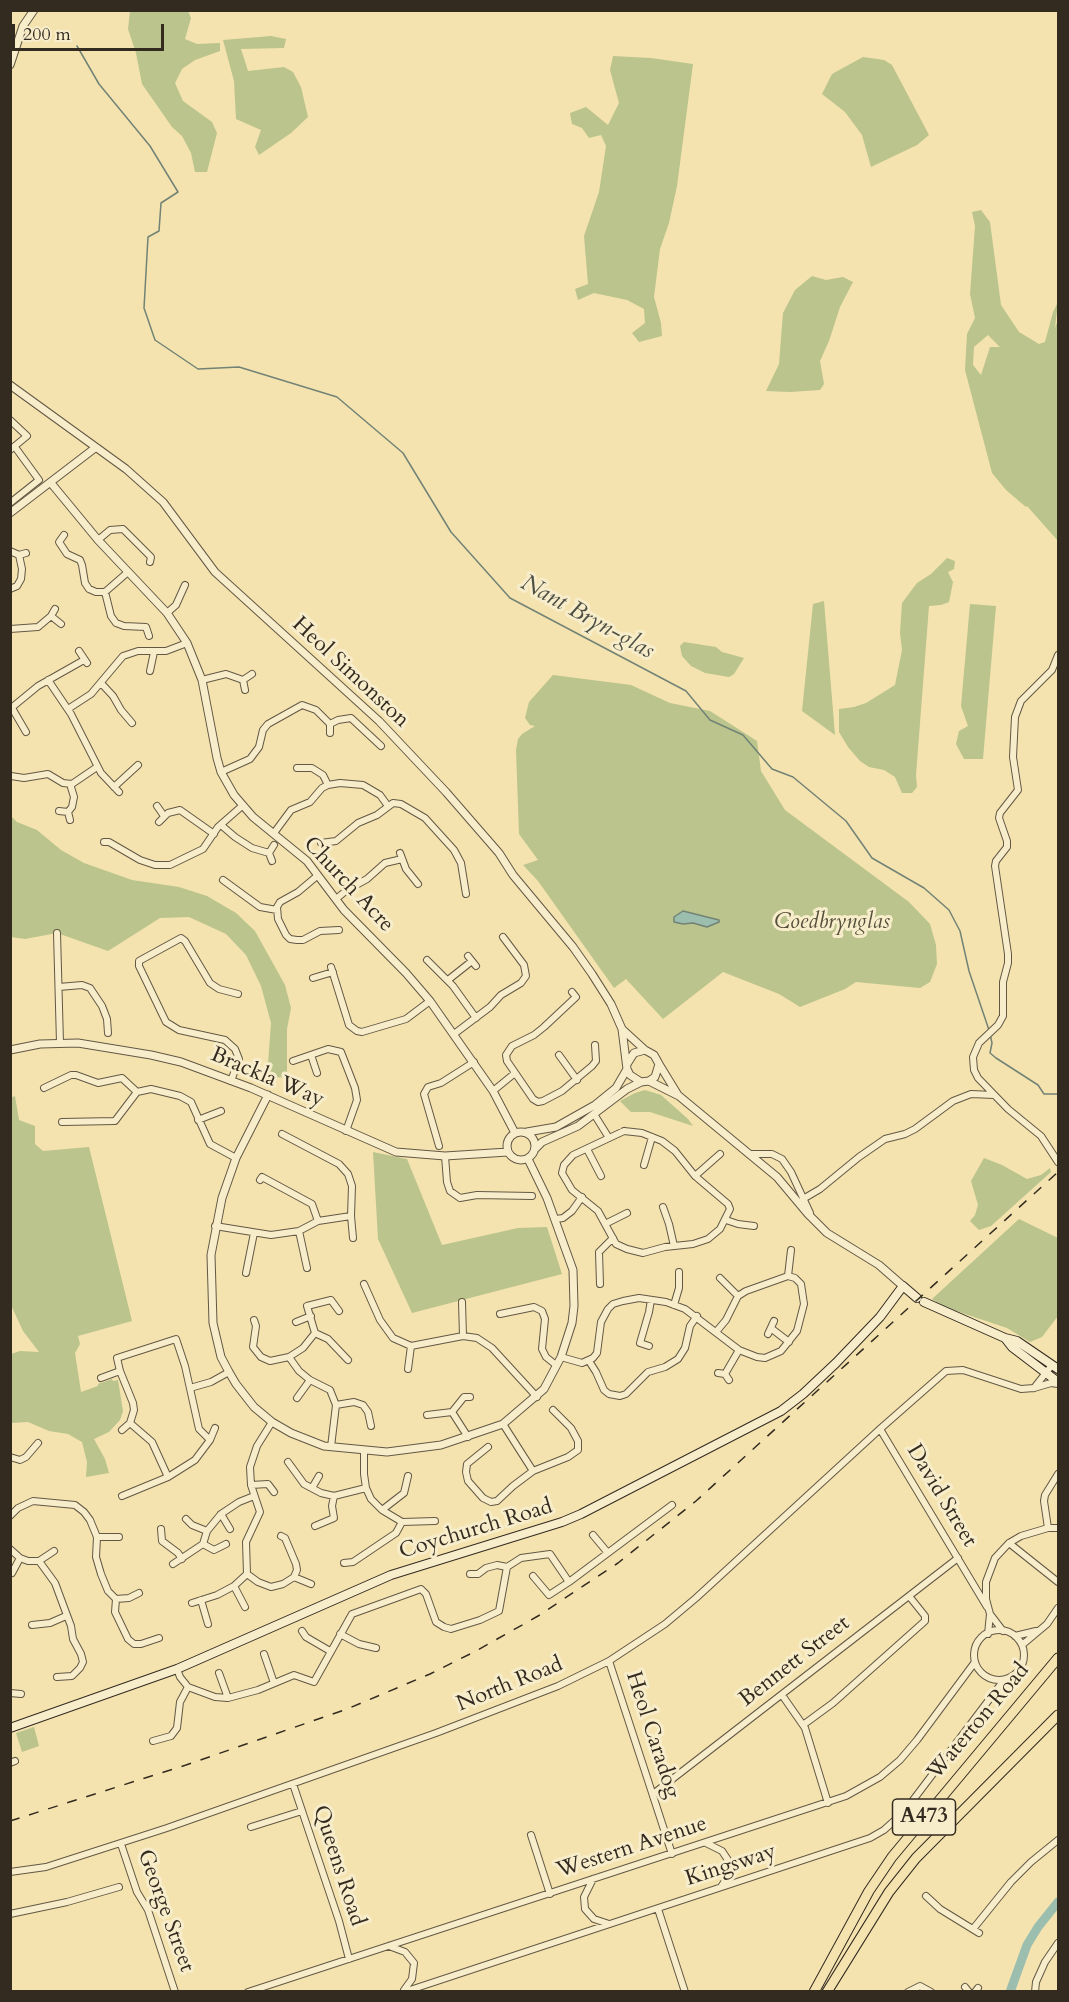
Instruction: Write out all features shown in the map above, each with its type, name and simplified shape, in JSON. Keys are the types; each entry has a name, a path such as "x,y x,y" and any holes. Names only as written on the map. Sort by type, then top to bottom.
{"main road":[{"path":"903,1286 920,1300 1005,1338 1012,1347 1053,1369 1059,1383"},
{"name":"Coychurch Road","path":"10,1728 177,1669 391,1575 551,1526 581,1514 781,1411 821,1378 880,1317 903,1286"},
{"name":"Waterton Road","path":"814,1992 853,1918 892,1857 1059,1658"},
{"name":"Waterton Road","path":"827,1992 889,1892 916,1858 1059,1715"}],"street":[{"path":"10,65 23,26 34,10"},
{"name":"Heol Simonston","path":"10,384 126,469 163,502 215,572 380,721 446,792 573,947 611,1004 622,1029 627,1067"},
{"path":"10,420 27,436 13,448 39,480 10,503"},
{"path":"10,513 95,448"},
{"name":"Church Acre","path":"51,483 98,540 166,613 187,643 202,680 221,772 234,795 243,806 307,861 336,899 430,1001 493,1091 515,1133"},
{"path":"98,540 110,530 123,530 152,556"},
{"path":"64,535 55,542 67,554 80,560 84,583 89,589 96,592 105,591 128,572"},
{"path":"10,551 22,554 21,579 17,586 10,589"},
{"path":"166,613 176,604 184,588 190,594"},
{"path":"105,591 111,616 116,623 124,626 146,627 152,622"},
{"path":"10,629 38,627 53,613 61,624"},
{"path":"146,627 149,636"},
{"path":"68,709 91,694 123,656 138,651 166,651 187,643"},
{"path":"22,730 11,709 48,680 86,662 79,651"},
{"path":"149,671 154,652"},
{"path":"1058,657 1052,670 1017,707 1013,744 1014,768 1018,786 1016,794 1003,807 999,818 1007,847 996,861 995,866 1004,917 1008,963 1003,982 1002,1021 975,1050 973,1064 978,1078 1008,1109 1041,1136 1059,1162"},
{"path":"202,680 226,674 243,680"},
{"path":"243,680 252,674"},
{"path":"48,680 68,709 97,767 117,789 136,768 139,776"},
{"path":"243,680 245,690"},
{"path":"101,683 130,721 135,714"},
{"path":"221,772 250,759 259,747 263,730 296,707 306,705 311,707 330,724 330,733"},
{"path":"330,724 351,718 381,746"},
{"path":"297,768 307,763 323,775 328,785"},
{"path":"15,785 13,777 24,778 48,774 63,783 70,784 97,767"},
{"path":"274,834 291,810 309,802 328,785 340,783 363,785 380,795 388,806"},
{"path":"68,812 72,807 74,797 70,784"},
{"path":"321,843 337,844 358,823 377,815 393,803 401,804 433,825 458,856 466,892 474,889"},
{"path":"157,806 164,816"},
{"path":"104,842 109,842 155,865 170,865 203,849 221,825 243,806"},
{"path":"159,822 164,816 180,810 214,834"},
{"path":"59,811 68,812"},
{"path":"68,812 70,820"},
{"path":"221,825 252,848 269,853"},
{"path":"269,853 274,845"},
{"path":"269,853 272,861"},
{"path":"336,899 367,879 385,863 401,856 409,874 418,884"},
{"path":"317,876 298,892 284,899 277,910 281,927 290,939 303,940 320,931 336,930 334,921"},
{"path":"224,890 226,882 260,907 277,910"},
{"path":"57,933 60,1043"},
{"path":"231,1081 239,1059 235,1049 225,1040 179,1030 166,1022 139,966 139,961 181,938 185,940 210,983 219,989 238,994"},
{"path":"454,1034 501,995 521,983 526,976 524,965 503,941"},
{"path":"438,957 429,962 448,980 476,1018"},
{"path":"448,980 472,961"},
{"path":"313,978 332,970 349,1025 362,1032 406,1019 430,1001"},
{"path":"59,987 82,985 94,991 107,1019 108,1033"},
{"path":"576,997 534,1035 512,1046 508,1050 507,1061 533,1099 538,1102 550,1099 577,1080 596,1061 596,1045"},
{"name":"Heol Simonston","path":"622,1029 645,1050"},
{"name":"Brackla Way","path":"10,1050 40,1044 78,1043 151,1055 181,1062 268,1095 396,1152 445,1156 508,1152"},
{"path":"293,1061 328,1049 341,1052 355,1088 357,1100 346,1131"},
{"path":"659,1064 655,1077 627,1089 578,1126 542,1142 528,1159 515,1160 508,1152 506,1145 515,1133 556,1127 595,1105 616,1088 634,1053 645,1050 654,1055 679,1096"},
{"path":"311,1055 317,1073"},
{"path":"559,1055 577,1080"},
{"path":"429,1144 438,1144 424,1099 425,1090 441,1083 474,1062"},
{"path":"627,1067 635,1080 679,1096 777,1177 827,1233 879,1265 903,1286"},
{"path":"493,1091 515,1073"},
{"path":"44,1088 71,1075 76,1075 98,1083 122,1078 137,1092"},
{"path":"62,1122 115,1120 137,1092 151,1089 180,1096 190,1102 210,1144 236,1158"},
{"path":"803,1199 820,1189 885,1139 915,1129 953,1101 971,1094 994,1095"},
{"path":"268,1095 236,1158 215,1226 210,1267 213,1323 221,1357 244,1396 272,1422 291,1434 331,1447 387,1452 441,1445 503,1424 544,1389 561,1357 572,1323 573,1270 556,1219 528,1159"},
{"path":"198,1120 220,1111"},
{"path":"594,1114 609,1138"},
{"path":"624,1131 642,1133 652,1137 675,1151 695,1176 728,1203 730,1209 726,1220 720,1229 708,1239 643,1253 619,1245 598,1211 572,1190 562,1173 568,1158 624,1131"},
{"path":"527,1132 532,1136 536,1148"},
{"path":"282,1134 339,1164 348,1174 352,1186 353,1238"},
{"path":"644,1166 652,1137"},
{"path":"586,1149 602,1176"},
{"path":"695,1176 720,1154"},
{"path":"749,1154 772,1154 782,1159 791,1172 812,1218"},
{"path":"445,1156 450,1191 460,1198 477,1195 532,1196"},
{"path":"260,1180 262,1177 312,1204 318,1221"},
{"path":"556,1219 572,1211 582,1197"},
{"path":"663,1207 674,1246"},
{"path":"605,1224 627,1213"},
{"path":"215,1226 271,1235 298,1230 318,1221 351,1216"},
{"path":"726,1220 753,1226"},
{"path":"298,1230 307,1268"},
{"path":"246,1273 254,1233"},
{"path":"600,1284 599,1252 613,1238"},
{"path":"788,1276 790,1253 798,1257"},
{"path":"561,1357 576,1362 589,1362 597,1353 601,1322 608,1309 613,1304 639,1298 674,1305 697,1316 716,1332 739,1350 765,1358 781,1351 801,1322 804,1304 801,1284 795,1278 788,1276 738,1296 726,1320 716,1332"},
{"path":"674,1305 677,1297 676,1277"},
{"path":"718,1288 722,1280 738,1296"},
{"path":"364,1284 380,1320 393,1338 411,1346 463,1335 477,1338 492,1348 537,1396"},
{"path":"339,1311 331,1300 307,1306 315,1333 328,1339 348,1360"},
{"path":"649,1346 640,1344 651,1300"},
{"path":"462,1302 463,1335"},
{"path":"500,1314 534,1307 542,1311 545,1319 542,1349 556,1365"},
{"path":"296,1322 310,1316"},
{"path":"589,1362 604,1390 609,1394 620,1396 626,1394 648,1372 665,1367 678,1359 685,1348 690,1326 697,1316"},
{"path":"254,1320 256,1326 253,1347 261,1358 270,1361 289,1357 303,1348 315,1333"},
{"path":"774,1321 770,1331 789,1342"},
{"path":"122,1430 130,1423 133,1403 117,1358 176,1339 199,1429 210,1440"},
{"path":"408,1370 411,1346"},
{"path":"724,1376 739,1350"},
{"path":"289,1357 299,1371 310,1380 330,1390 336,1405 331,1447"},
{"path":"1034,1388 1053,1369"},
{"name":"North Road","path":"10,1872 46,1867 121,1844 532,1698 609,1661 651,1634 696,1598 946,1371 963,1370 1012,1386 1034,1388"},
{"path":"101,1378 120,1371"},
{"path":"190,1388 211,1382 229,1372"},
{"path":"297,1398 310,1380"},
{"path":"1034,1388 1059,1383"},
{"path":"428,1415 452,1412 464,1397 470,1398"},
{"path":"336,1405 354,1402 363,1404 368,1412 371,1426"},
{"path":"488,1447 467,1464 466,1472 468,1480 483,1498 491,1502 497,1501 533,1471 568,1457 578,1450 578,1441 571,1428 553,1410"},
{"path":"452,1412 468,1437"},
{"path":"192,1603 217,1595 234,1586 247,1574 246,1542 260,1512 251,1485 250,1467 253,1456 272,1422"},
{"path":"130,1423 152,1442 168,1477"},
{"path":"503,1424 533,1471"},
{"path":"122,1496 168,1477 195,1460 210,1440 215,1428"},
{"name":"David Street","path":"880,1429 1003,1631"},
{"path":"10,1457 20,1460 26,1457 38,1443"},
{"path":"364,1450 366,1488 371,1499 382,1510 402,1522 435,1521"},
{"path":"288,1462 304,1484 321,1493 334,1496 366,1488"},
{"path":"1048,1528 1045,1494 1059,1474"},
{"path":"312,1488 318,1476"},
{"path":"382,1510 404,1493 408,1476"},
{"path":"251,1485 268,1484 274,1492"},
{"path":"173,1564 203,1544 207,1531 221,1514 239,1502 254,1496"},
{"path":"315,1526 334,1518 332,1506 334,1496"},
{"path":"10,1516 18,1508 32,1501 75,1505 90,1520 97,1537 96,1557 108,1591 116,1599 129,1598 139,1593"},
{"path":"533,1576 549,1595 672,1505"},
{"path":"221,1514 230,1529"},
{"path":"186,1519 192,1525 207,1531"},
{"path":"344,1563 353,1562 396,1533 402,1522"},
{"path":"988,1634 989,1611 986,1582 995,1558 1009,1543 1021,1536 1048,1528 1059,1528"},
{"path":"161,1529 162,1541 182,1559"},
{"path":"593,1534 608,1553"},
{"path":"247,1574 272,1587 283,1584 294,1577 297,1570 296,1563 285,1538 281,1536"},
{"path":"97,1537 119,1538"},
{"path":"1009,1543 1059,1582"},
{"path":"203,1544 214,1550 226,1544"},
{"path":"10,1549 20,1558 28,1561 39,1561 54,1551"},
{"path":"470,1574 478,1574 486,1568 497,1565 507,1567 521,1558 550,1554 569,1582"},
{"path":"12,1573 20,1558"},
{"name":"Bennett Street","path":"653,1794 958,1558"},
{"path":"39,1561 55,1583 83,1662 72,1676 57,1677"},
{"path":"177,1669 188,1688 208,1695 228,1698 294,1675 314,1682 352,1614 421,1589 426,1594 436,1622 451,1629 499,1611 507,1567"},
{"path":"294,1577 311,1584"},
{"path":"973,1581 986,1582"},
{"path":"234,1586 245,1607"},
{"path":"803,1725 833,1703 925,1621 925,1616 909,1596"},
{"path":"116,1599 115,1612 128,1640 134,1644 141,1644 159,1638"},
{"path":"201,1600 208,1624"},
{"path":"1022,1645 1040,1630 1059,1608"},
{"path":"32,1625 50,1623 66,1616"},
{"path":"1015,1636 1040,1630"},
{"path":"302,1631 306,1637 330,1651"},
{"path":"1003,1631 1015,1636 1022,1645 1024,1660 1016,1674 1004,1680 996,1680 986,1676 975,1662 975,1649 988,1634 1003,1631"},
{"path":"340,1634 359,1644 376,1648"},
{"path":"264,1654 263,1664 274,1683"},
{"name":"Heol Caradog","path":"609,1661 672,1854"},
{"name":"Western Avenue","path":"248,1992 828,1803 864,1787 893,1766 917,1740 975,1662"},
{"path":"219,1673 228,1698"},
{"name":"Kingsway","path":"403,1992 849,1847 870,1838 884,1830 911,1804 1004,1680"},
{"path":"153,1741 171,1736 177,1728 180,1702 188,1688"},
{"path":"10,1693 21,1694"},
{"path":"782,1695 803,1725 821,1775 828,1803"},
{"name":"Queens Road","path":"292,1785 339,1921 349,1959"},
{"path":"251,1827 302,1811"},
{"path":"531,1834 550,1894"},
{"path":"936,1894 928,1898 940,1909 976,1931 1011,1882 1031,1862 1059,1840"},
{"path":"705,1843 722,1851 728,1860 729,1875 720,1889"},
{"name":"George Street","path":"121,1844 137,1892 148,1910 175,1992"},
{"path":"593,1879 584,1897 585,1909 594,1919 609,1924"},
{"path":"10,1914 68,1902 118,1887"},
{"path":"658,1909 685,1992"},
{"path":"1035,1992 1036,1982 1045,1962 1059,1943"},
{"path":"388,1946 405,1952 414,1963 412,1979 403,1992"},
{"path":"908,1992 920,1986 931,1992"}],"green space":[{"path":"130,11 188,11 191,18 185,39 197,44 220,43 220,51 195,60 182,69 175,83 183,101 212,122 217,133 207,172 195,172 191,153 182,136 172,127 142,84 136,53 128,29"},
{"path":"271,36 286,39 284,48 241,49 248,71 284,67 293,72 301,87 308,117 291,133 259,155 255,147 261,130 236,119 234,81 223,40"},
{"path":"613,56 693,64 677,186 669,223 660,249 654,297 662,336 639,342 632,333 645,323 644,309 627,300 594,293 578,300 575,289 588,284 584,236 599,192 606,146 601,135 589,138 582,128 572,124 570,113 586,107 608,125 619,103 610,70"},
{"path":"863,57 884,60 892,65 929,135 917,145 871,167 862,135 845,112 822,94 832,74"},
{"path":"981,210 990,222 1001,305 1019,332 1039,344 1045,342 1058,302 1055,328 1058,320 1058,541 1027,506 1006,490 992,473 965,370 967,334 975,318 970,294 975,226 972,212","holes":["988,335 1000,347 990,347 981,375 973,365 974,347"]},
{"path":"812,276 826,280 843,277 853,282 840,307 820,361 824,384 820,390 766,391 779,364 783,313 795,290"},
{"path":"947,558 955,561 954,569 948,572 953,582 949,602 929,606 917,787 912,793 902,793 895,777 884,770 869,767 860,761 848,747 839,732 839,709 866,703 895,685 902,650 900,633 902,603 917,583 931,574"},
{"path":"824,601 835,735 802,711 813,604"},
{"path":"970,604 996,606 983,759 964,759 956,744 959,731 968,726 961,706"},
{"path":"684,642 716,647 722,652 744,658 734,674 729,677 705,673 691,666 682,656 680,646"},
{"name":"Coedbrynglas","path":"553,675 631,685 670,703 710,711 757,741 761,771 785,810 909,902 930,924 936,945 937,964 930,982 920,988 856,982 845,989 800,1007 779,994 723,972 663,1019 626,979 614,988 538,881 523,865 538,860 519,834 516,750 518,739 535,726 530,725 525,718 529,702"},
{"path":"10,815 17,822 37,830 61,850 84,863 132,880 179,887 207,896 236,913 255,931 285,985 291,1008 287,1029 287,1077 267,1078 271,1023 261,986 246,955 226,934 189,917 160,918 108,951 57,933 25,939 11,937"},
{"path":"645,1090 661,1095 693,1126 650,1112 631,1112 620,1101"},
{"path":"15,1096 19,1120 35,1126 35,1144 43,1151 89,1147 132,1321 78,1336 80,1344 75,1353 81,1392 112,1379 113,1381 118,1380 123,1411 120,1420 109,1432 94,1439 105,1459 109,1473 86,1477 87,1462 82,1442 68,1434 49,1431 28,1422 11,1423 11,1354 20,1351 39,1352 23,1331 11,1305 10,1098"},
{"path":"373,1152 407,1159 442,1245 518,1228 547,1227 562,1274 412,1313 378,1239"},
{"path":"984,1158 1027,1179 1041,1175 1050,1168 1051,1172 991,1226 979,1230 970,1221 978,1205 971,1181"},
{"path":"1019,1219 1058,1238 1058,1316 1042,1337 1030,1342 1007,1328 944,1307 932,1299"},
{"path":"34,1727 39,1746 22,1752 16,1733"}],"shaded area":[{"path":"683,911 719,920 719,922 707,927 693,923 674,922 674,917"}],"waterway":[{"name":"Nant Bryn-glas","path":"77,46 99,84 150,146 178,192 161,203 159,231 148,237 144,308 155,340 198,369 239,367 337,397 403,453 451,532 510,598 686,691 710,720 743,735 772,769 793,777 846,821 872,858 924,888 949,910 960,931 969,971 989,1030"},
{"name":"Nant Bryn-glas","path":"990,1034 992,1043 990,1053 1038,1085 1044,1094 1058,1094"},
{"path":"1010,1992 1027,1945 1058,1902"}],"railway":[{"path":"10,1821 186,1765 347,1709 430,1674 538,1616 618,1563 696,1501 1058,1172"}]}
